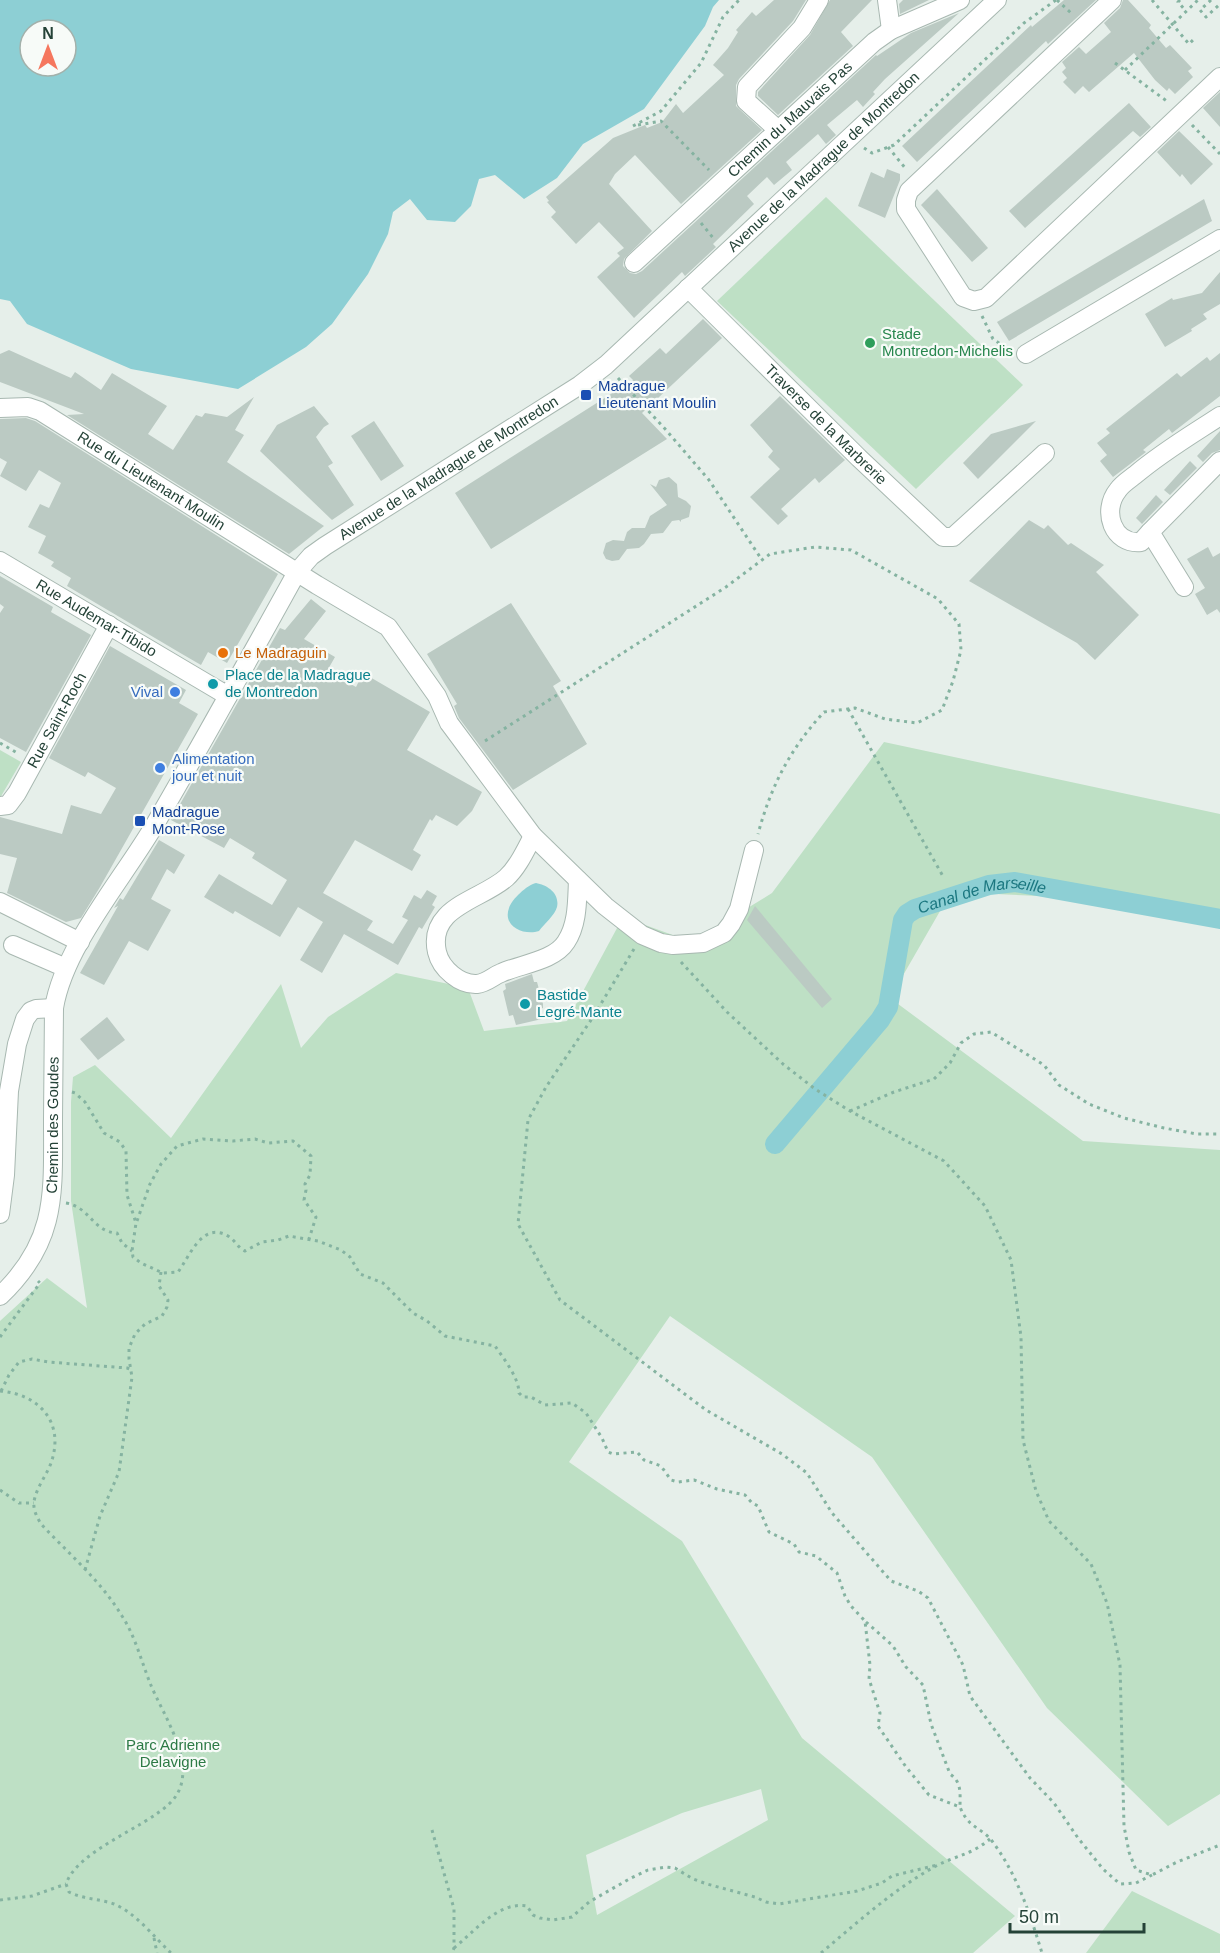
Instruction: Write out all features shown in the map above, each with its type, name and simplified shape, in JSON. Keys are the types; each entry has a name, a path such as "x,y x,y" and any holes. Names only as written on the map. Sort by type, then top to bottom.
{"street":[{"path":"778,130 746,101 747,87 802,28 819,0"},
{"path":"887,0 891,30"},
{"name":"Chemin du Mauvais Pas","path":"634,262 874,42 891,30 960,0"},
{"name":"Avenue de la Madrague de Montredon","path":"80,942 152,828 297,572 316,552 580,385 606,365 997,0"},
{"path":"1112,0 909,191 906,209 963,297 974,301 986,298 1220,77"},
{"path":"1026,354 1220,239"},
{"name":"Traverse de la Marbrerie","path":"688,288 941,535 950,539 968,525 1045,453"},
{"name":"Rue du Lieutenant Moulin","path":"0,408 28,406 40,411 388,627 437,696 446,717 533,836 605,906 642,935 661,943 674,945 703,943 724,933 739,909 754,850"},
{"path":"1219,465 1142,542 1131,543 1116,534 1110,518 1110,502 1118,489 1155,458 1220,416"},
{"path":"1150,532 1184,587"},
{"name":"Rue Audemar-Tibido","path":"2,566 228,696"},
{"name":"Rue Saint-Roch","path":"0,806 8,805 17,793 109,626"},
{"path":"533,836 515,869 507,877 491,889 457,906 444,919 437,935 437,951 440,960 450,972 470,984 479,984 559,950 568,940 574,921 578,880"},
{"path":"0,902 80,942"},
{"name":"Chemin des Goudes","path":"0,1296 25,1269 43,1237 52,1200 54,1008 66,968 80,942"},
{"path":"13,945 66,968"},
{"path":"0,1214 5,1175 6,1118 17,1044 25,1019 31,1011 54,1008"}],"path":[{"path":"721,183 661,121 633,126 662,111 701,63 723,17 739,0"},
{"path":"850,138 872,153 894,145 1024,23 1056,0"},
{"path":"1152,0 1189,44 1195,38"},
{"path":"1180,0 1178,2 1186,11"},
{"path":"1125,70 1198,0"},
{"path":"1211,0 1200,10 1206,17 1220,4 1217,0"},
{"path":"888,147 918,183"},
{"path":"974,301 993,339 1011,351 1026,354"},
{"path":"606,365 709,480 762,560"},
{"path":"470,750 726,587 770,554 815,547 851,550 938,599 959,624 961,650 953,681 942,711 917,723 885,719 855,708 824,712 803,735 781,772 767,803 754,850"},
{"path":"848,709 944,878"},
{"path":"0,743 13,750"},
{"path":"642,935 528,1120 518,1224 560,1300 706,1410 773,1448 807,1473 832,1513 891,1581 918,1591 928,1598 963,1665 970,1696 1030,1778 1054,1803 1103,1869 1120,1884 1136,1883 1177,1862 1220,1845"},
{"path":"675,956 727,1012 783,1064 814,1089 850,1111 944,1161 985,1206 1011,1260 1021,1336 1023,1440 1036,1491 1049,1521 1091,1564 1107,1604 1120,1665 1124,1826 1129,1852 1136,1870 1152,1875"},
{"path":"850,1111 894,1092 934,1079 950,1063 961,1043 974,1034 991,1032 1044,1065 1059,1084 1089,1104 1124,1118 1164,1128 1197,1134 1220,1134"},
{"path":"53,1091 75,1093 85,1102 105,1133 120,1142 126,1151 127,1196 136,1224"},
{"path":"309,1239 316,1217 304,1200 305,1184 310,1175 311,1156 293,1141 268,1143 255,1139 233,1141 203,1139 177,1146 161,1164 150,1184 136,1224 132,1251 134,1257 141,1263 172,1274 178,1272 195,1244 210,1232 230,1236 245,1251 262,1242 289,1236 309,1239 341,1250 350,1257 360,1275 383,1283 413,1313 445,1336 495,1346 519,1384 519,1393 523,1397 531,1397 545,1405 572,1403 586,1413 608,1452 613,1454 637,1452 644,1460 661,1466 671,1480 678,1482 694,1480 717,1489 745,1495 758,1506 769,1532 794,1544 799,1552 816,1556 837,1573 851,1606 864,1621 893,1646 906,1667 922,1686 931,1724 950,1774 960,1788 960,1808 965,1820 990,1839 1026,1904 1042,1953"},
{"path":"52,1200 77,1205 103,1229 110,1233 117,1233 122,1243 132,1251"},
{"path":"0,1337 40,1283 25,1269"},
{"path":"85,1570 100,1516 119,1472 132,1370 129,1348 135,1334 145,1324 162,1316 167,1307 168,1300 159,1286 161,1272"},
{"path":"0,1900 32,1896 66,1884 75,1868 113,1840 168,1806 176,1797 182,1769 181,1752 150,1685 123,1616 107,1594 41,1524 36,1515 34,1503 52,1461 55,1446 54,1431 48,1416 38,1403 19,1394 1,1391 19,1362 32,1359 132,1370"},
{"path":"0,1490 19,1503 34,1503"},
{"path":"864,1621 870,1665 869,1679 880,1713 878,1726 906,1767 929,1795 960,1808"},
{"path":"432,1830 454,1909 452,1953"},
{"path":"454,1948 489,1917 508,1908 527,1906 533,1915 553,1920 572,1917 589,1902 648,1870 675,1868 707,1884 779,1904 857,1891 882,1883 892,1876 937,1865 977,1850 990,1839"},
{"path":"821,1953 869,1911 937,1865"},
{"path":"66,1884 69,1892 116,1905 129,1912 171,1953"},
{"path":"154,1936 157,1953"}],"green space":[{"name":"Stade Montredon-Michelis","path":"826,197 1023,385 916,489 717,301"},
{"name":"Parc Adrienne Delavigne","path":"884,742 1220,814 1220,914 1153,901 951,892 890,998 1083,1141 1220,1150 1220,1794 1168,1826 1047,1708 872,1457 670,1316 569,1462 682,1541 802,1738 1015,1916 973,1953 0,1953 0,1321 47,1278 87,1308 71,1201 73,1077 95,1065 171,1138 281,984 301,1048 328,1017 396,973 468,988 484,1031 567,1021 623,917 692,942 772,893","holes":["761,1789 768,1820 597,1915 586,1855 682,1813"]},
{"path":"0,750 21,762 0,798"},
{"path":"1132,1891 1220,1934 1220,1953 1086,1953"}],"water":[{"path":"0,0 719,0 713,7 705,26 644,109 583,144 557,178 524,199 495,175 479,179 471,206 455,222 427,220 410,199 393,212 388,234 368,274 332,324 306,347 238,389 131,369 27,324 10,301 0,299"},
{"path":"536,883 552,890 557,898 557,907 539,931 522,931 512,925 509,920 509,908 520,893"}],"building":[{"path":"774,0 806,0 793,21 736,85 736,106 762,130 681,204 635,155 615,174 609,184 652,231 624,259 623,266 630,273 636,274 642,271 876,55 911,33 959,13 885,79 863,107 857,100 827,125 836,135 826,144 818,134 786,162 792,170 774,185 767,177 747,196 754,204 713,244 716,247 685,276 682,272 634,318 597,277 620,256 617,253 624,248 599,222 576,244 551,217 556,212 547,202 549,201 546,197 613,138 645,125 647,128 662,122 676,104 683,113 724,75 713,65 728,48 738,32 736,30 752,12 756,16"},
{"path":"830,0 872,0 841,32 853,46 778,115 758,96 758,92 810,35"},
{"path":"903,0 929,0 900,14 899,4"},
{"path":"1064,0 1096,0 1048,44 1046,41 917,162 902,146 1031,25 1032,27"},
{"path":"1123,0 1128,0 1151,25 1149,28 1166,48 1170,45 1192,68 1188,71 1193,77 1175,94 1169,88 1167,91 1155,80 1134,53 1089,92 1083,86 1075,94 1063,82 1067,78 1062,72 1066,68 1062,62 1079,47 1086,54 1111,32 1104,23 1120,8"},
{"path":"1220,92 1220,127 1203,108"},
{"path":"1129,103 1151,127 1140,137 1133,131 1025,228 1009,211"},
{"path":"1179,131 1213,164 1191,185 1182,174 1180,177 1157,152"},
{"path":"887,169 900,174 900,180 885,218 858,206 871,172 884,178"},
{"path":"937,189 988,248 972,262 921,205"},
{"path":"1204,199 1212,221 1009,341 997,322"},
{"path":"1220,272 1220,304 1203,314 1207,319 1191,329 1192,331 1165,347 1145,314 1172,298 1173,300 1202,293"},
{"path":"703,319 722,338 642,413 667,439 491,549 455,493 633,380 629,376 660,348 666,354"},
{"path":"9,350 71,378 75,372 101,390 112,373 167,406 148,434 173,450 196,415 202,417 205,413 227,417 254,397 235,430 244,435 227,462 324,526 289,554 67,415 84,414 0,382 0,354"},
{"path":"1220,353 1220,396 1172,433 1169,429 1143,450 1146,452 1113,477 1100,461 1107,455 1097,443 1110,433 1106,429 1177,373 1181,377 1207,357 1210,361"},
{"path":"780,396 845,460 819,483 815,478 781,509 788,516 778,525 750,497 780,469 768,457 773,451 750,425"},
{"path":"314,406 329,424 316,437 333,463 328,466 354,505 332,520 260,451 277,425"},
{"path":"26,418 35,421 278,574 227,663 208,652 201,665 182,654 67,586 71,578 51,566 54,562 38,553 46,536 28,527 40,504 49,508 61,483 39,470 26,491 0,476 7,462 0,458 0,419"},
{"path":"374,421 404,466 381,481 351,436"},
{"path":"1036,421 978,479 963,463 991,434"},
{"path":"1220,431 1220,450 1212,453 1203,462 1197,456"},
{"path":"1190,461 1197,468 1170,495 1164,490"},
{"path":"669,477 677,484 678,497 691,506 689,517 681,522 672,521 663,533 651,534 639,548 627,549 619,560 606,559 603,553 606,543 613,540 624,541 627,532 632,528 645,528 650,516 667,505 650,484 656,487 659,480"},
{"path":"1156,495 1163,502 1142,524 1136,518"},
{"path":"1029,520 1044,529 1048,525 1068,545 1071,543 1104,565 1096,572 1139,615 1095,660 1077,643 969,581"},
{"path":"1208,547 1213,557 1220,553 1220,613 1217,609 1207,615 1195,594 1205,588 1187,559"},
{"path":"0,576 53,607 51,612 91,635 26,752 0,738 0,613 4,607 0,604"},
{"path":"311,599 326,611 304,639 335,657 327,671 356,687 363,673 430,712 407,750 482,792 472,811 457,826 436,815 432,821 430,819 413,850 421,855 412,871 355,840 323,893 373,921 367,930 393,944 408,920 402,917 414,895 421,899 427,890 437,896 432,905 435,907 422,929 419,927 398,965 344,934 322,973 300,960 323,922 298,907 280,937 235,911 233,914 204,897 219,874 272,905 287,880 252,858 255,853 230,838 224,848 171,820 280,628 285,630"},
{"path":"511,603 561,681 553,686 587,744 513,790 459,718 454,706 457,704 427,654"},
{"path":"110,646 186,690 179,703 198,714 81,918 66,922 7,893 17,858 0,854 0,817 62,834 71,805 101,814 116,788 88,772 85,777 49,758"},
{"path":"159,840 185,855 174,874 167,869 151,899 171,910 148,951 129,941 104,985 80,973 118,906 114,908 120,898 123,900"},
{"path":"755,906 832,999 822,1008 747,920"},
{"name":"Bastide Legré-Mante","path":"532,974 534,982 537,982 543,1004 543,1008 540,1009 542,1019 516,1025 513,1015 509,1016 503,991 506,989 505,984"},
{"path":"107,1017 125,1040 98,1060 80,1039"}],"waterway":[{"name":"Canal de Marseille","path":"775,1144 880,1020 888,1007 903,920 915,909 989,885 1015,882 1220,919"}],"place":[{"name":"Stade Montredon-Michelis","path":"870,343"},
{"name":"Madrague Lieutenant Moulin","path":"586,395"},
{"name":"Le Madraguin","path":"223,653"},
{"name":"Place de la Madrague de Montredon","path":"213,684"},
{"name":"Vival","path":"175,692"},
{"name":"Alimentation jour et nuit","path":"160,768"},
{"name":"Madrague Mont-Rose","path":"140,821"},
{"name":"Bastide Legré-Mante","path":"525,1004"}]}
